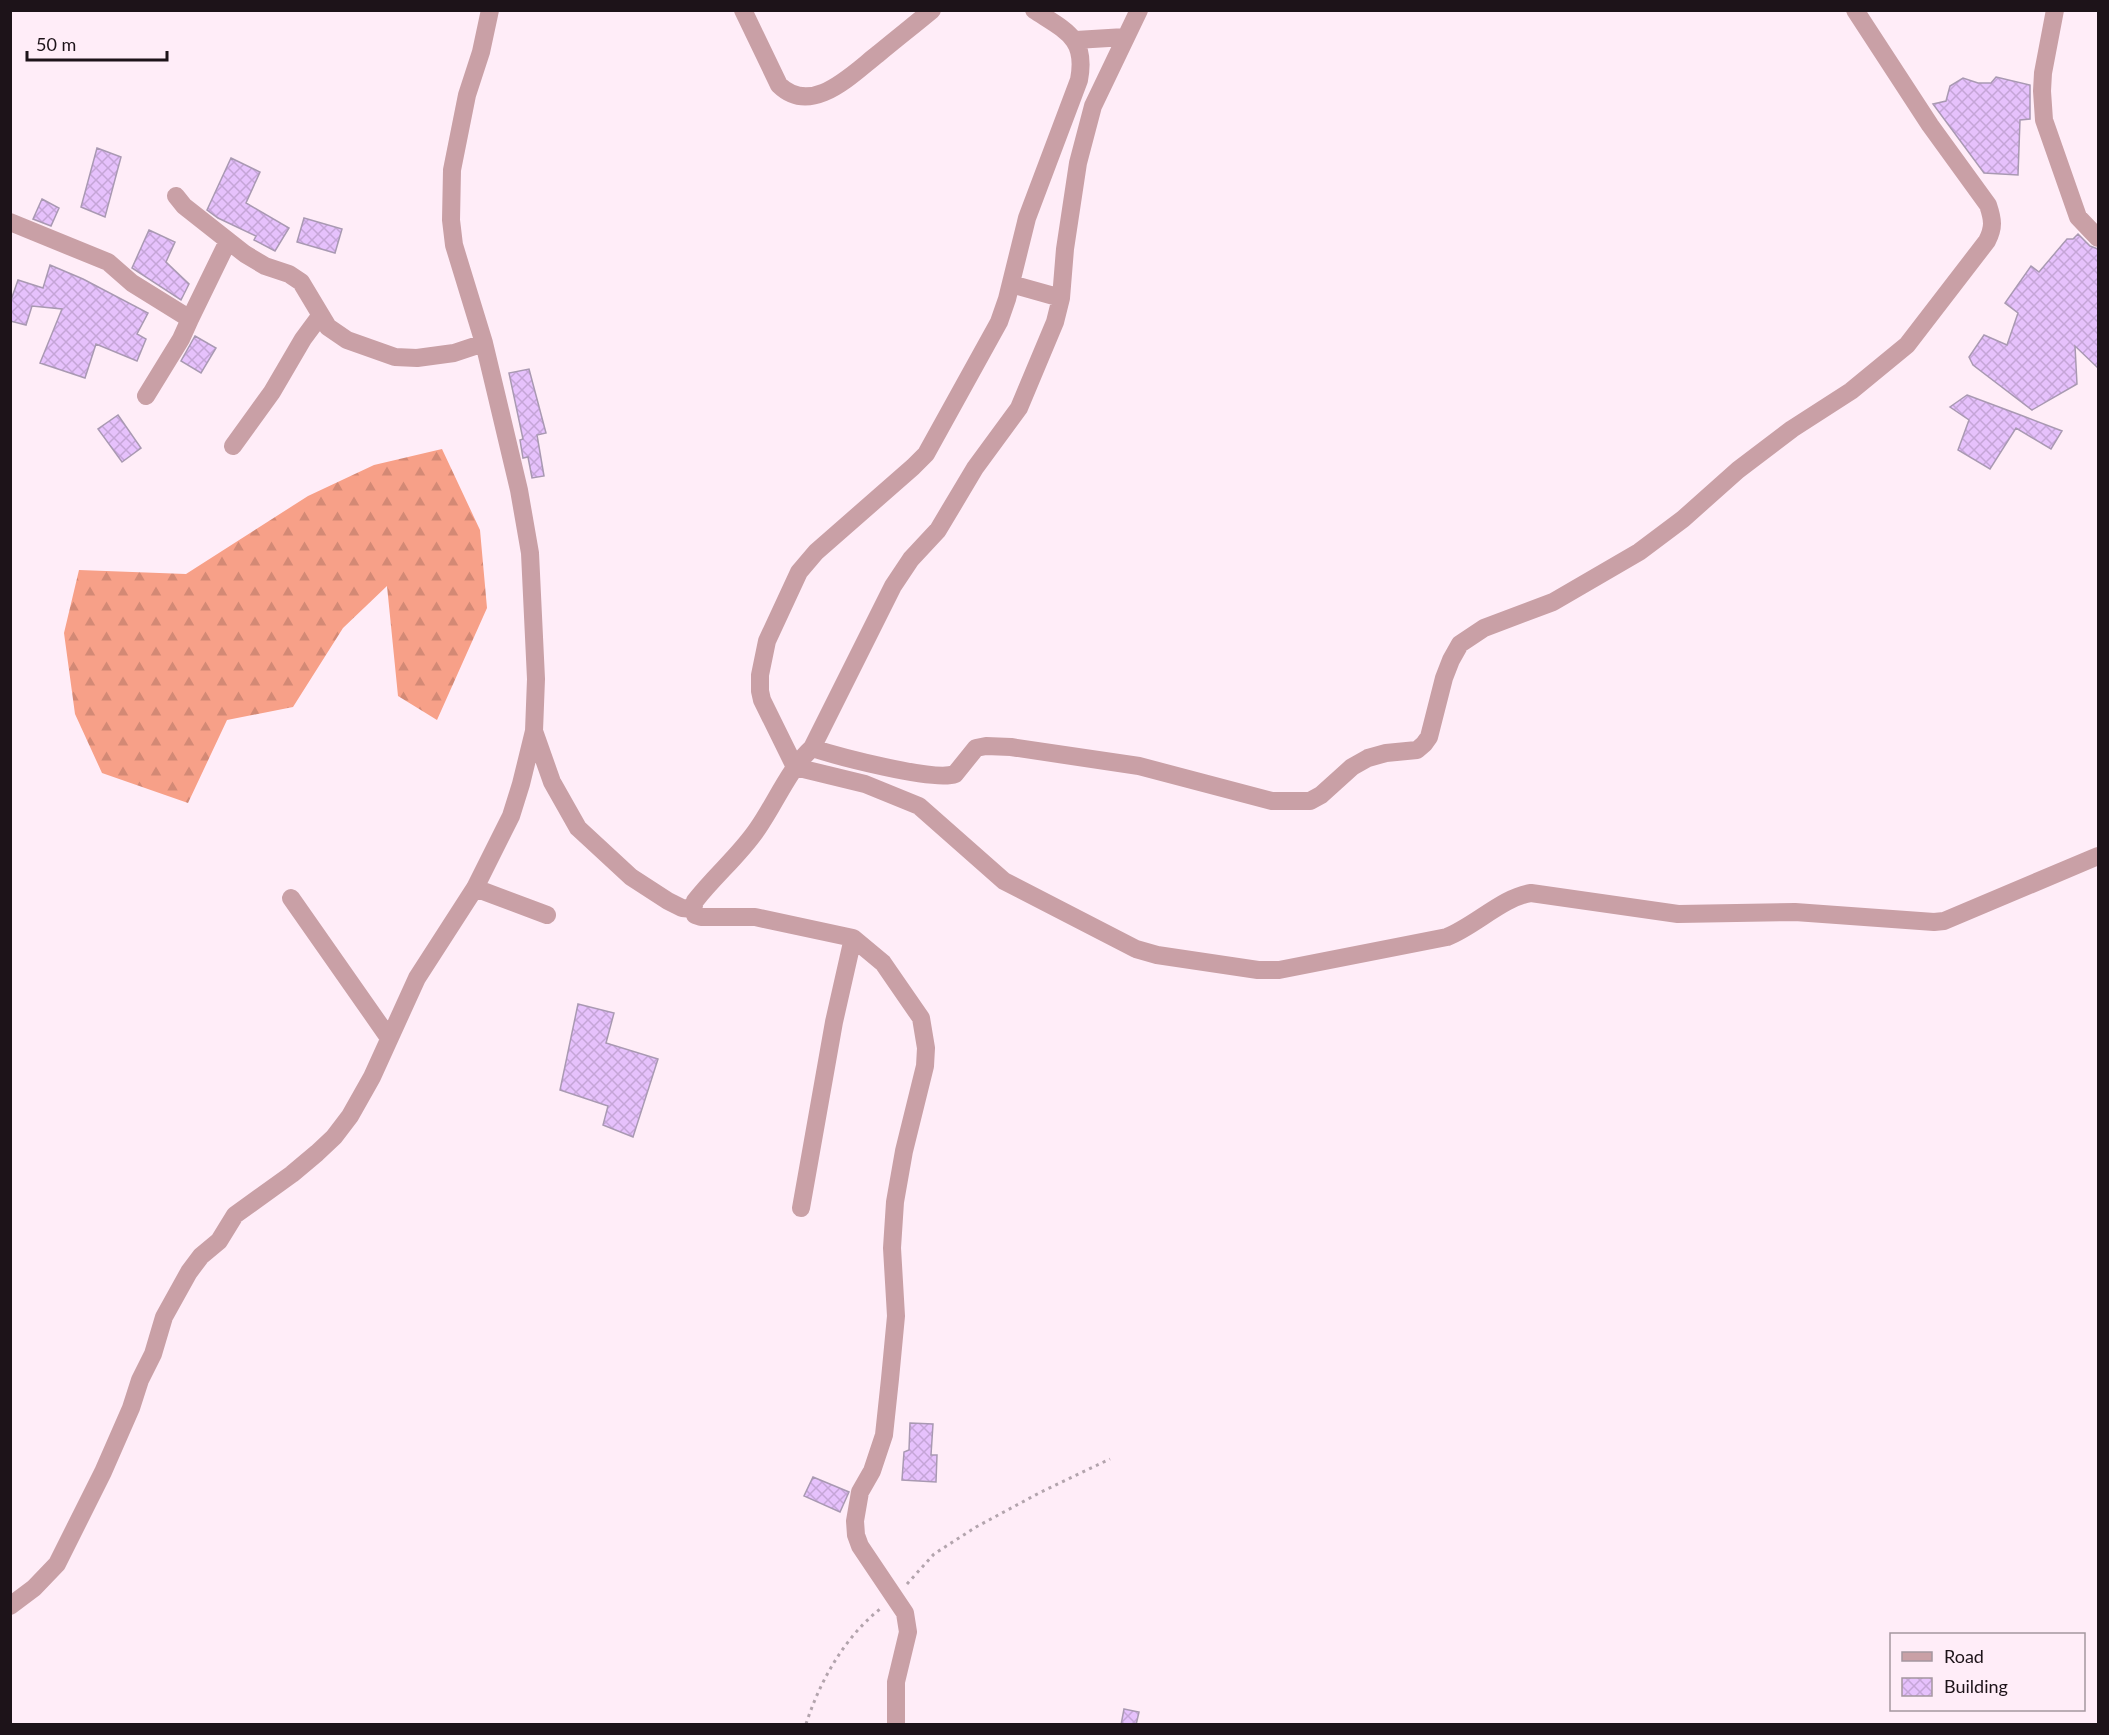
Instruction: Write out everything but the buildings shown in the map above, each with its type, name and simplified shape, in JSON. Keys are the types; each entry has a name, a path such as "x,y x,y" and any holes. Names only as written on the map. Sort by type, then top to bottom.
{"street":[{"path":"10,1606 34,1588 57,1564 103,1472 153,1354 164,1317 189,1272 201,1256 219,1241 235,1215 292,1174 334,1137 350,1116 372,1077 417,978 475,888 511,816 534,731 536,680 530,553 519,490 484,343 454,245 450,202 452,170 467,95 481,52 490,10"},
{"path":"743,10 779,85 787,92 806,96 838,86 932,10"},
{"path":"795,767 762,700 760,691 760,675 767,641 799,572 809,559 926,454 999,322 1027,218 1079,80 1081,60 1076,40 1068,32 1034,10"},
{"path":"896,1725 896,1682 908,1632 905,1613 860,1546 855,1521 860,1492 872,1471 884,1435 896,1316 892,1248 895,1202 904,1151 924,1076 926,1048 921,1018 883,963 853,938 755,917 701,917 695,915 693,909 695,901 758,829 795,767 812,748 893,586 911,559 938,530 975,468 1019,408 1056,322 1081,149 1093,106 1139,10"},
{"path":"812,748 873,764 942,777 955,774 976,748 1011,747 1139,766 1272,801 1294,802 1310,801 1321,795 1352,767 1368,758 1386,753 1417,750 1425,744 1429,737 1444,678 1460,644 1484,628 1552,602 1639,552 1683,519 1738,470 1792,429 1851,391 1908,345 1987,241 1993,229 1988,205 1930,125 1856,10"},
{"path":"2055,10 2043,73 2044,120 2078,217 2098,238"},
{"path":"1076,40 1125,37"},
{"path":"176,195 184,206 228,241 265,266 290,274 301,282 328,327 347,340 395,357 417,358 454,353 484,343"},
{"path":"10,222 108,262 132,283 190,319"},
{"path":"146,396 181,339 228,241"},
{"path":"1011,284 1061,298"},
{"path":"233,446 272,392 303,339 320,316"},
{"path":"534,731 552,782 578,828 631,877 668,901 682,908 693,909"},
{"path":"795,767 865,784 919,806 1004,881 1136,949 1157,955 1258,970 1279,970 1447,937 1516,897 1531,893 1677,914 1795,912 1944,921 2098,856"},
{"path":"475,888 546,915"},
{"path":"291,898 389,1038"},
{"path":"801,1208 834,1022 853,938"}],"path":[{"path":"806,1725 814,1698 862,1623 894,1598 934,1554 976,1527 1110,1459"}],"green space":[{"path":"442,449 480,530 487,608 437,720 398,696 387,586 343,628 293,707 227,720 188,803 102,773 75,714 64,633 79,570 186,574 308,496 374,465"}]}
